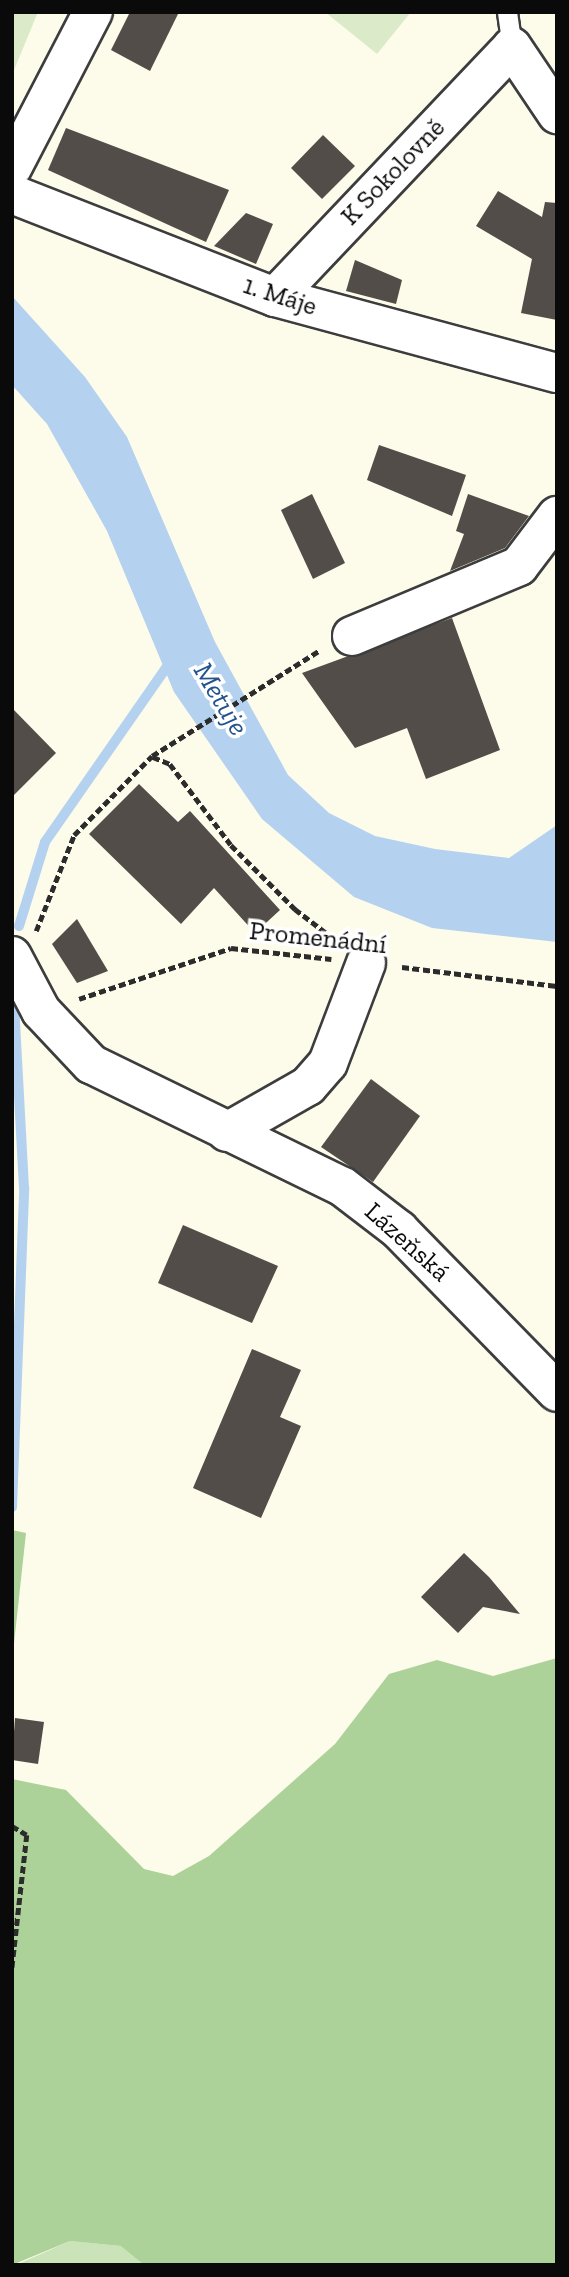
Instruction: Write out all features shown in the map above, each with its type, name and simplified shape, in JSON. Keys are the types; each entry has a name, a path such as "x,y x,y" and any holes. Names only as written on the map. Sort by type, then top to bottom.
{"street":[{"path":"12,168 93,12"},
{"name":"K Sokolovně","path":"275,297 510,30 557,114"},
{"name":"1. Máje","path":"12,194 275,297 557,373"},
{"path":"352,636 519,566 557,516"},
{"path":"227,1132 308,1086 328,1063 366,963"},
{"name":"Lázeňská","path":"16,964 41,1011 91,1064 343,1187 371,1207 557,1392"}],"path":[{"path":"16,964 75,835 152,756 299,661"},
{"path":"152,756 170,764 232,845 295,909 366,963"},
{"name":"Promenádní","path":"41,1011 231,948 557,986"},
{"path":"12,1826 27,1835 12,1969"}],"green space":[{"path":"12,12 38,12 12,75"},
{"path":"325,12 411,12 377,54"},
{"path":"12,1530 26,1533 12,1662"},
{"path":"557,1658 557,2265 144,2265 121,2246 70,2241 12,2265 12,1779 66,1790 144,1869 173,1876 209,1856 335,1744 389,1674 437,1660 493,1676"},
{"path":"70,2241 122,2246 144,2265 16,2265"}],"water":[{"name":"Metuje","path":"12,296 85,377 127,437 215,642 288,775 329,813 375,836 435,849 509,858 557,825 557,942 432,928 354,897 262,819 174,692 107,531 47,424 12,385"}],"building":[{"path":"130,12 179,12 150,71 111,50"},
{"path":"66,128 229,190 206,242 48,170"},
{"path":"323,135 355,166 322,199 291,168"},
{"path":"498,191 542,217 545,202 557,203 557,320 521,313 532,259 476,226"},
{"path":"246,213 273,224 256,264 214,246"},
{"path":"355,260 402,280 396,304 346,291"},
{"path":"379,445 466,475 452,516 367,480"},
{"path":"312,494 345,563 313,579 281,510"},
{"path":"468,494 529,516 505,548 450,571 464,534 456,531"},
{"path":"452,618 500,750 426,779 407,728 355,748 302,673"},
{"path":"12,708 56,753 12,797"},
{"path":"139,784 178,822 190,811 280,910 255,933 214,888 181,924 89,834"},
{"path":"77,919 108,971 77,983 52,944"},
{"path":"371,1079 420,1116 373,1182 321,1147"},
{"path":"183,1225 278,1266 252,1323 158,1283"},
{"path":"252,1349 301,1370 280,1417 301,1426 261,1518 193,1488"},
{"path":"464,1553 489,1577 520,1614 483,1607 458,1633 421,1597"},
{"path":"15,1718 44,1722 38,1764 12,1760"}],"waterway":[{"path":"19,926 45,842 173,658"},
{"path":"12,1507 24,1188 14,1002"}]}
